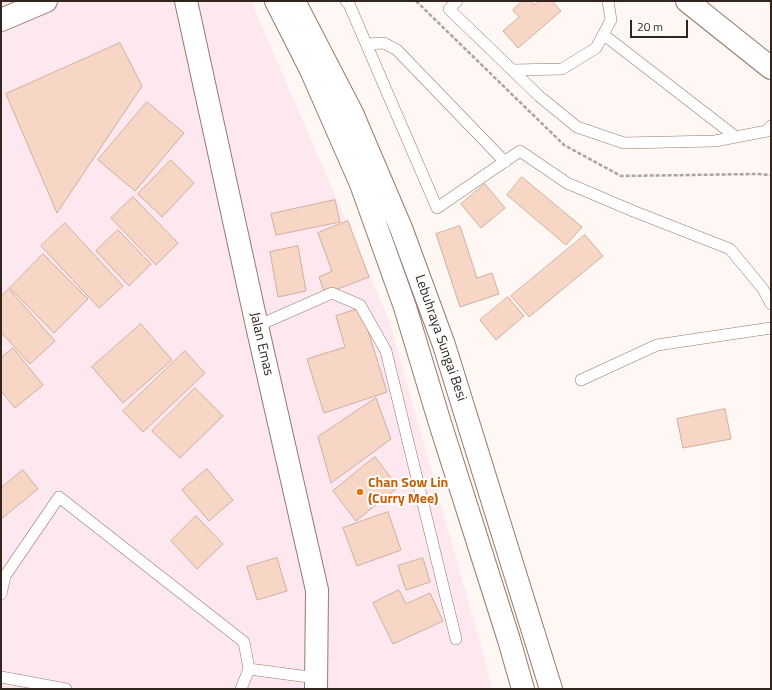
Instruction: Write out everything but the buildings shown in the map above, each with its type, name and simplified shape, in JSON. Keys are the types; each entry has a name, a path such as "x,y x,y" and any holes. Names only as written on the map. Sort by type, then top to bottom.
{"main road":[{"path":"1,20 46,1"},
{"name":"Jalan Emas","path":"186,1 257,326 317,590 316,684"},
{"name":"Lebuhraya Sungai Besi","path":"276,1 311,70 361,184 405,307 523,689"},
{"name":"Lebuhraya Sungai Besi","path":"294,1 352,114 401,228 444,345 550,689"},
{"path":"687,1 771,68"},
{"path":"509,640 515,689"}],"lane":[{"path":"346,1 349,4 437,208 520,151 567,183 633,212 730,249 763,288 771,304"},
{"path":"457,1 449,9 539,96 577,127 624,143 715,141 767,131 771,126"},
{"path":"512,70 562,69 596,48 612,20 608,1"},
{"path":"604,34 736,137"},
{"path":"366,44 384,43 397,50 505,162"},
{"path":"257,326 332,293 360,305 386,352 456,639"},
{"path":"581,380 657,345 771,328"},
{"path":"1,594 5,576 58,497 244,642 249,669 241,689"},
{"path":"249,669 316,684"},
{"path":"1,677 66,689"}],"shaded area":[{"path":"1,1 251,1 389,320 492,689 1,689"}],"place":[{"name":"Chan Sow Lin (Curry Mee)","path":"360,492"}]}
